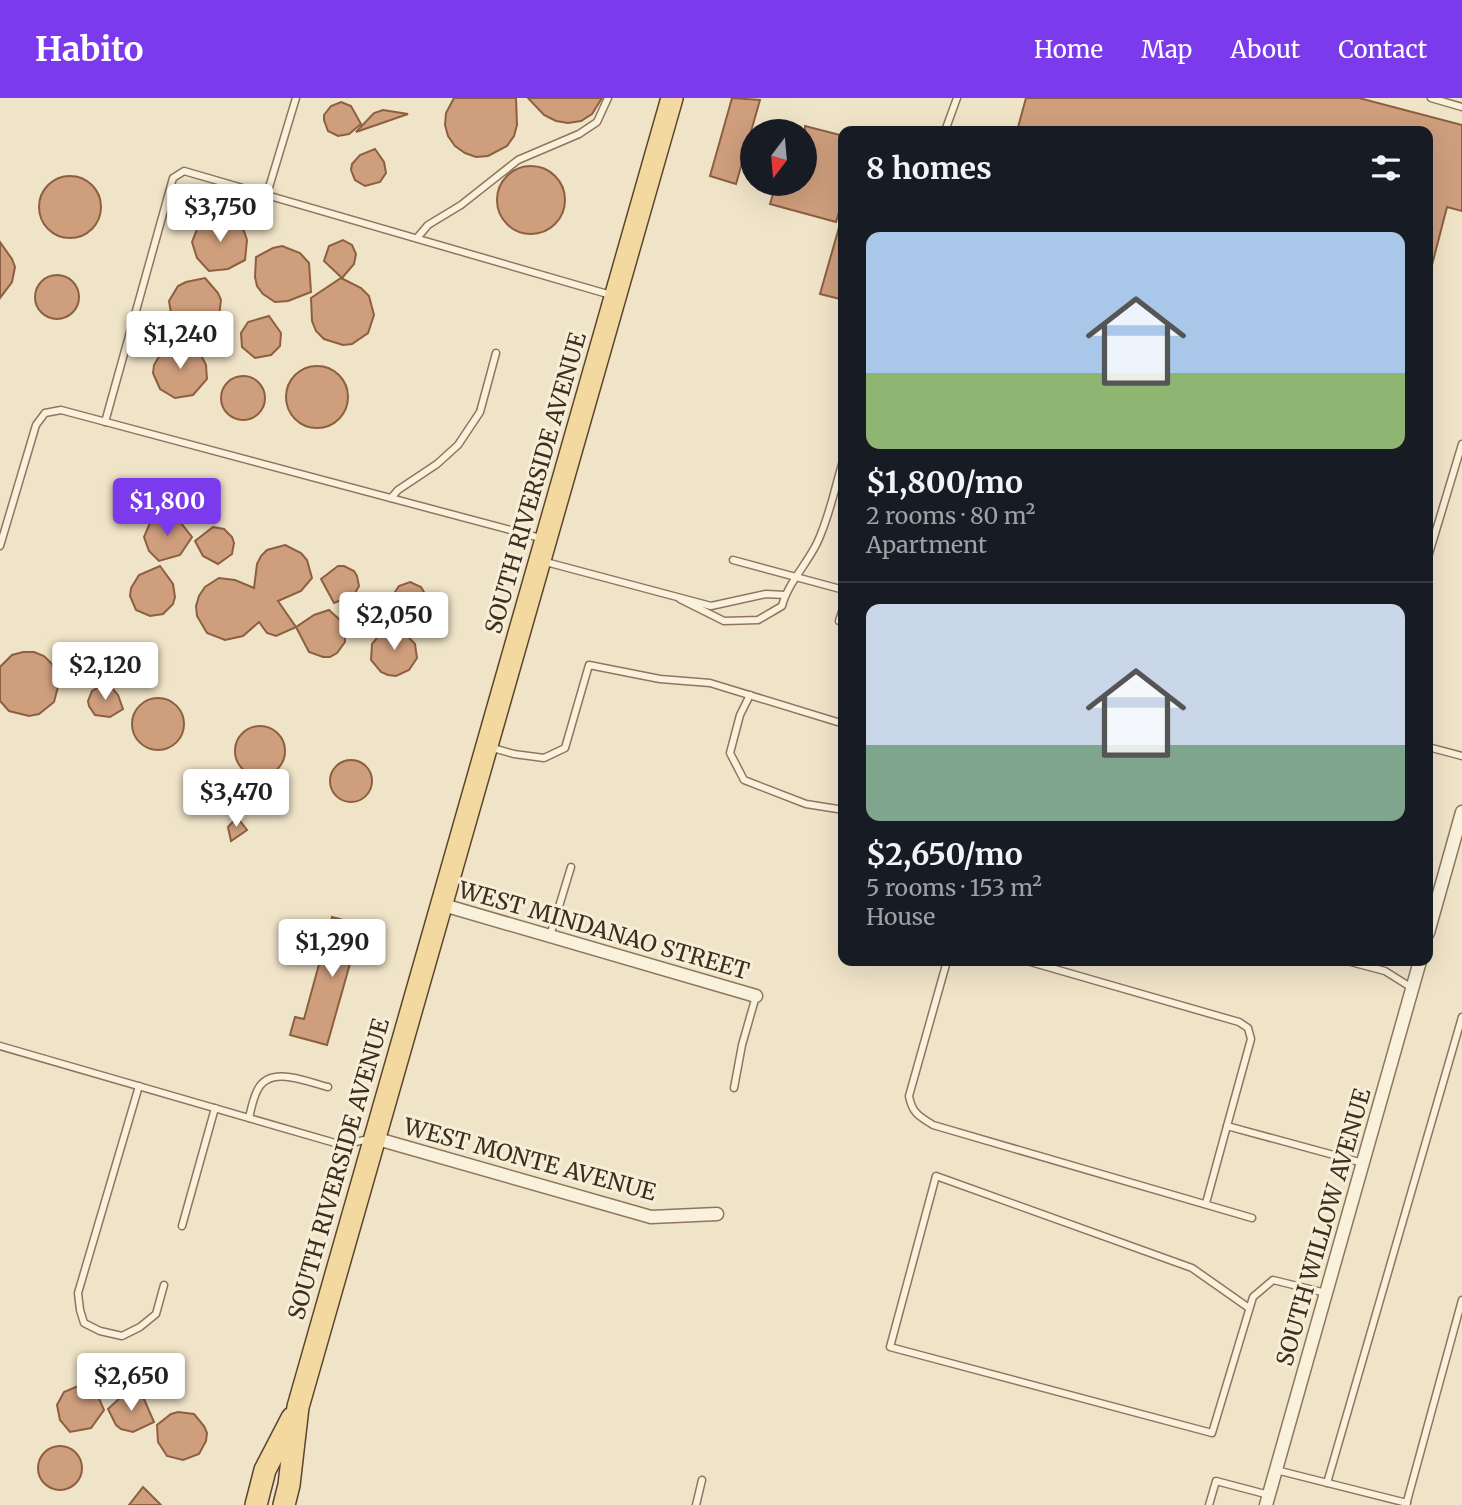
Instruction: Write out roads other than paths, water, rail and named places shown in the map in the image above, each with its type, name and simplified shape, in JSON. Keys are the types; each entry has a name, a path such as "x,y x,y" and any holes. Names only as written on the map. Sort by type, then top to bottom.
{"main road":[{"name":"SOUTH RIVERSIDE AVENUE","path":"284,1505 289,1485 298,1407 440,904 548,540 672,98"},
{"name":"SOUTH RIVERSIDE AVENUE","path":"256,1505 265,1470 298,1407"}],"street":[{"path":"1433,915 1462,812"},
{"name":"WEST MINDANAO STREET","path":"440,904 756,996"},
{"name":"SOUTH WILLOW AVENUE","path":"1267,1500 1419,966"},
{"name":"WEST MONTE AVENUE","path":"374,1138 651,1217 717,1214"}],"lane":[{"path":"267,194 296,98"},
{"path":"417,238 428,225 461,205 519,160 579,134 597,122 608,98"},
{"path":"947,126 957,98"},
{"path":"1431,98 1462,107"},
{"path":"105,422 173,178 184,171 616,296"},
{"path":"391,498 458,445 480,412 496,352"},
{"path":"0,544 36,425 45,414 61,410 548,540"},
{"path":"1433,541 1462,444"},
{"path":"680,599 724,621 758,620 782,606 785,595 798,578 818,541 838,479"},
{"path":"733,560 838,588"},
{"path":"541,561 711,606 766,594 785,595"},
{"path":"487,746 514,754 544,758 565,748 589,665 660,679 710,683 838,722"},
{"path":"750,695 740,715 730,753 744,780 806,804 838,809"},
{"path":"1433,748 1462,756"},
{"path":"550,936 571,866"},
{"path":"946,966 909,1096 911,1108 918,1115 933,1125 1252,1218"},
{"path":"1044,966 1239,1022 1248,1028 1251,1039 1206,1203"},
{"path":"1366,966 1385,971 1412,988"},
{"path":"734,1088 742,1045 756,996"},
{"path":"1327,1483 1462,1017"},
{"path":"0,1046 342,1145 374,1138"},
{"path":"249,1118 257,1088 271,1077 283,1076 328,1087"},
{"path":"139,1086 78,1293 84,1323 100,1331 122,1336 140,1328 156,1314 164,1285"},
{"path":"182,1226 215,1108"},
{"path":"1227,1126 1363,1163"},
{"path":"1249,1308 1192,1268 936,1176 890,1347 1212,1433 1253,1297 1273,1280 1326,1293"},
{"path":"1276,1470 1406,1504 1462,1300"},
{"path":"696,1505 702,1480"},
{"path":"1209,1505 1216,1481 1267,1500"}]}
